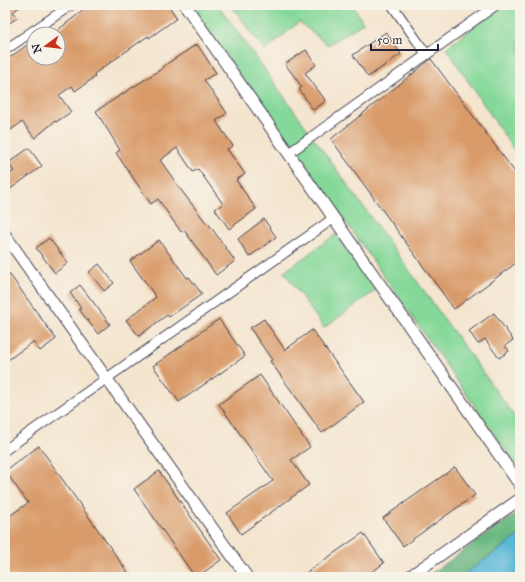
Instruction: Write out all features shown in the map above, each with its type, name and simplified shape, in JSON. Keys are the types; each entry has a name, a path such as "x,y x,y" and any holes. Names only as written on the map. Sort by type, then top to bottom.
{"street":[{"path":"5,50 71,5"},
{"path":"185,5 520,485"},
{"path":"392,5 427,54"},
{"path":"289,153 496,5"},
{"path":"5,450 334,218"},
{"path":"5,235 246,577"},
{"path":"409,577 520,499"}],"green space":[{"path":"189,5 218,5 520,424 520,471 297,152"},
{"path":"231,5 353,5 363,23 328,45 299,22 265,51"},
{"path":"503,5 520,5 520,159 446,48"},
{"path":"336,234 376,290 324,328 284,272"},
{"path":"520,511 520,535 460,577 426,577"}],"water":[{"path":"520,535 520,577 460,577"}],"building":[{"path":"5,5 22,5 13,12 17,18 5,26"},
{"path":"90,5 168,5 177,18 149,38 148,36 94,74 95,77 75,91 72,86 59,95 71,112 56,122 55,121 35,138 22,122 5,134 5,61 26,46 26,66 66,66 66,26 63,26"},
{"path":"386,32 401,54 368,77 353,55"},
{"path":"197,44 216,73 204,80 227,113 216,121 233,146 227,149 245,174 236,180 256,209 229,229 215,209 223,204 198,169 193,172 177,148 160,160 235,261 216,275 184,230 181,232 158,199 151,204 116,153 120,150 96,111 163,68 162,67"},
{"path":"306,50 316,65 305,73 326,101 313,110 299,89 302,87 285,64"},
{"path":"431,59 520,179 520,260 454,309 331,139"},
{"path":"29,148 42,166 5,193 5,177 14,171 8,163"},
{"path":"264,219 276,237 249,257 238,239"},
{"path":"49,238 68,263 55,273 36,248"},
{"path":"159,240 187,278 189,277 202,294 169,317 167,315 139,336 126,320 156,297 130,261"},
{"path":"99,264 114,283 104,291 89,272"},
{"path":"5,268 56,339 40,351 33,342 5,362"},
{"path":"80,285 110,324 98,334 79,309 81,308 70,293"},
{"path":"494,313 513,340 505,346 509,351 499,358 485,339 478,344 469,331"},
{"path":"219,319 245,356 179,402 153,366"},
{"path":"264,319 285,350 312,330 364,402 322,433 270,361 272,360 250,328"},
{"path":"260,375 310,447 291,460 309,485 241,534 227,513 273,481 219,404"},
{"path":"39,446 131,577 5,577 5,530 9,527 5,519 28,503 5,471"},
{"path":"455,467 475,495 403,546 383,518"},
{"path":"159,471 221,560 197,577 195,577 134,489"},
{"path":"363,533 384,563 365,577 300,577"}]}
